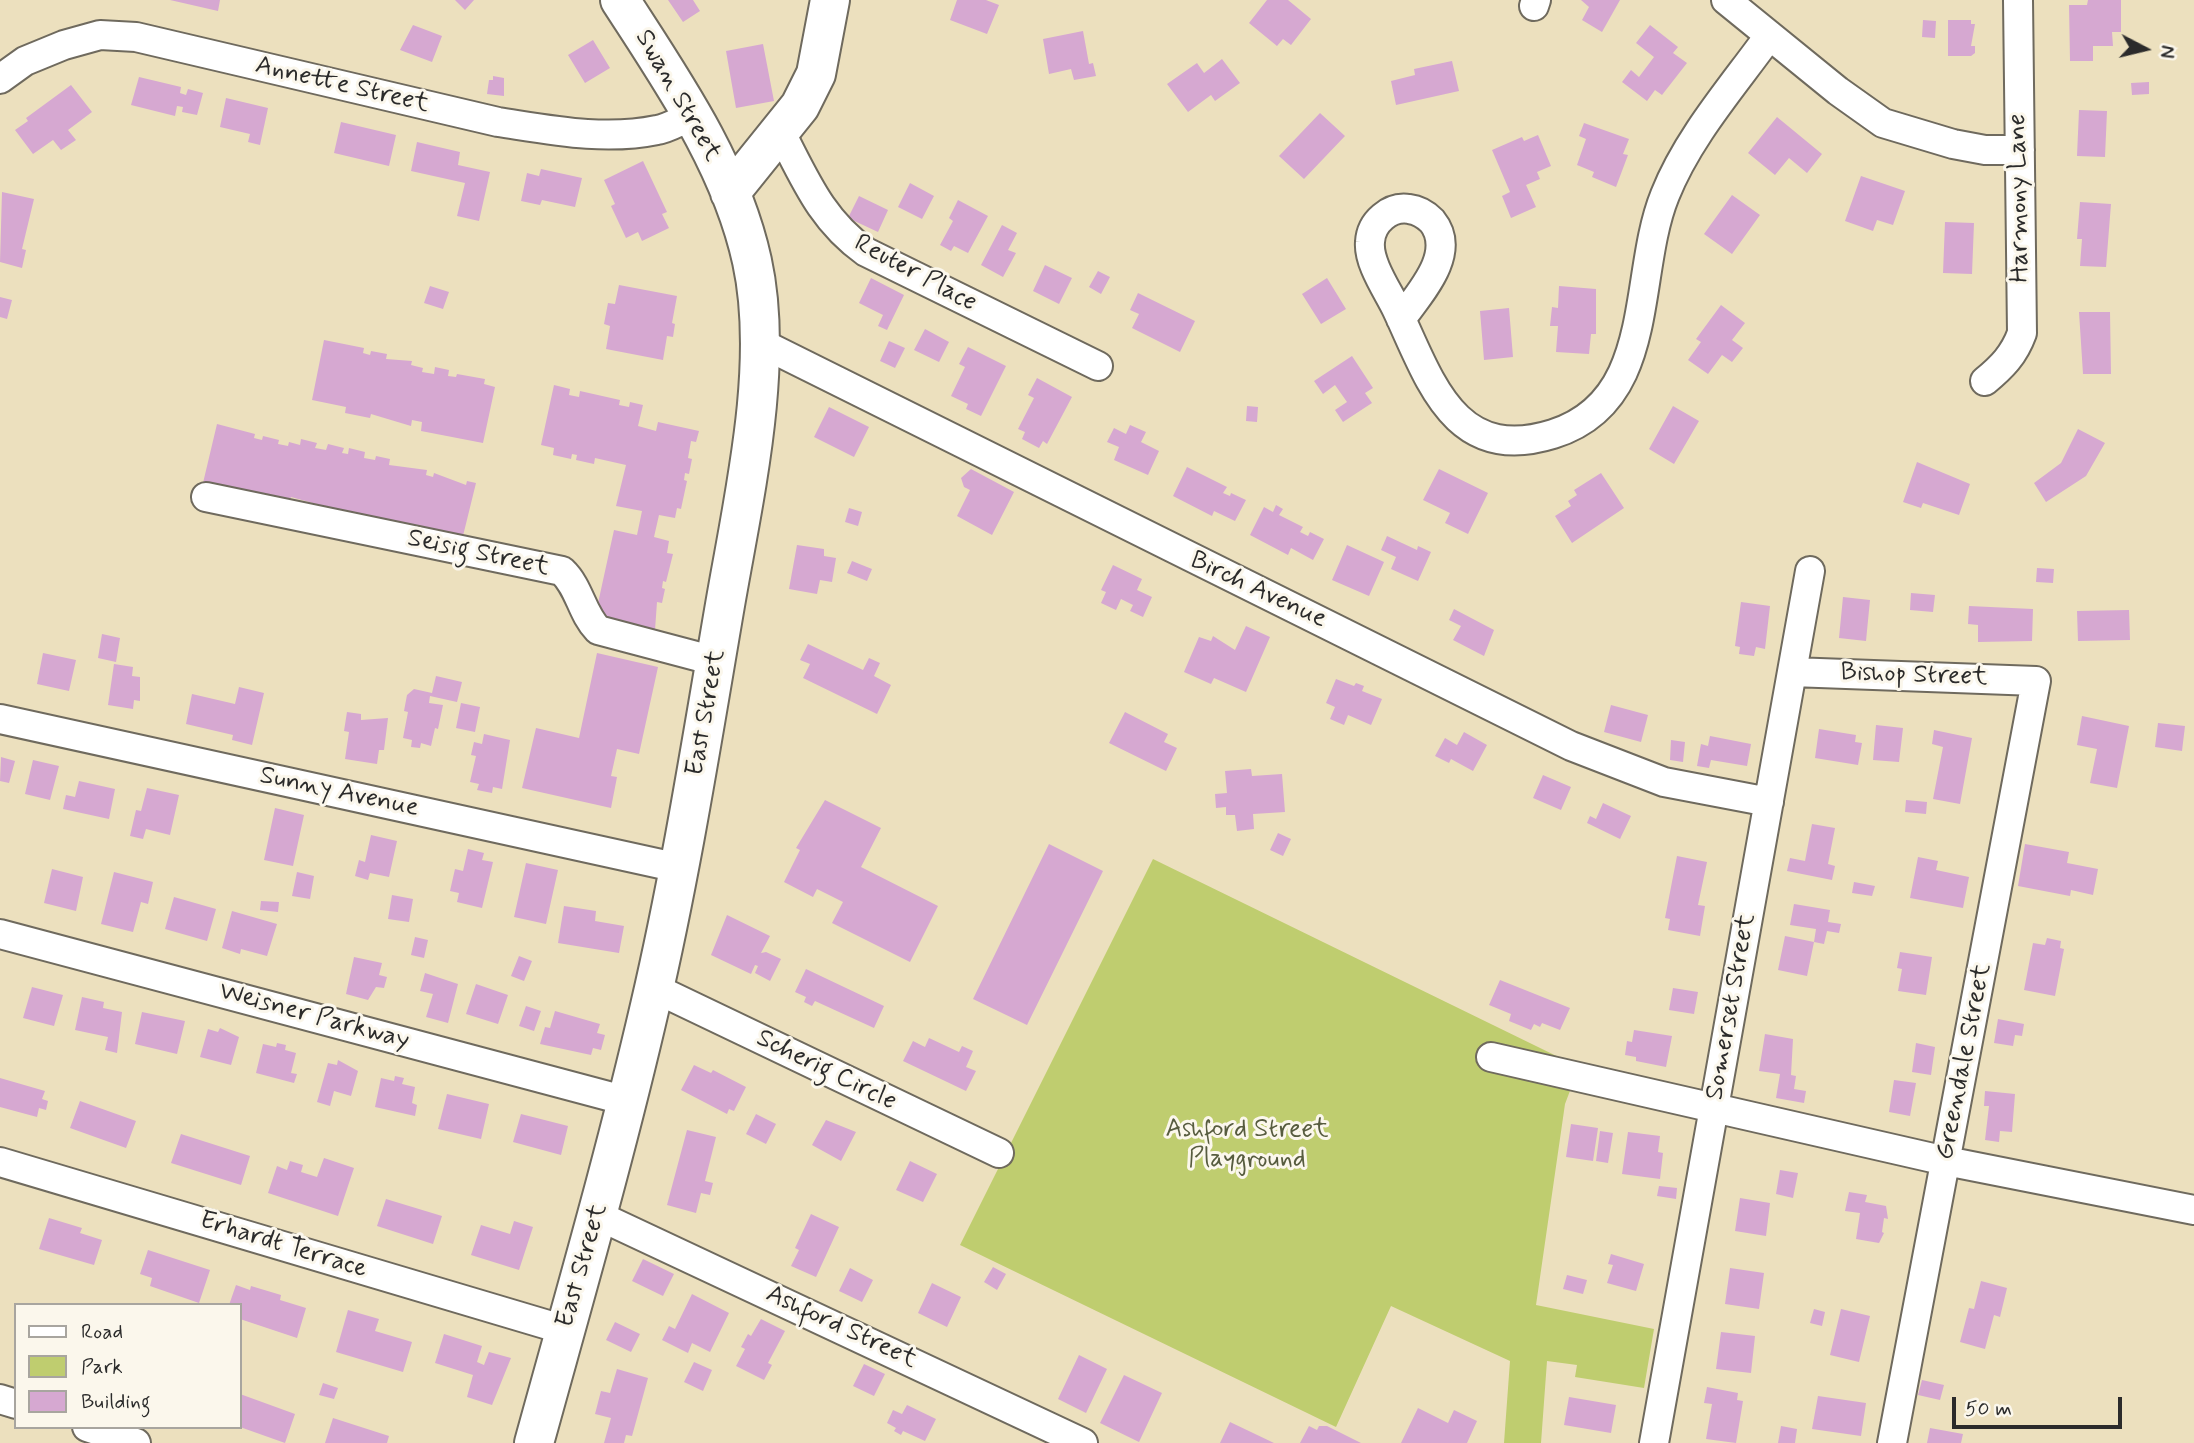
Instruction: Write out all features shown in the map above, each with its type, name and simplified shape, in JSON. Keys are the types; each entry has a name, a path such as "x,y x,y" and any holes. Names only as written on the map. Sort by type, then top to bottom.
{"main road":[{"name":"Swan Street","path":"620,0 692,116 730,193"},
{"path":"730,193 800,106 816,74 830,0"},
{"name":"East Street","path":"534,1443 628,1101 654,988 679,868 753,423 761,344 752,262 730,193"}],"street":[{"path":"1726,0 1883,123 1953,144 1985,150 2020,150"},
{"name":"Harmony Lane","path":"1984,381 2004,365 2016,349 2022,333 2018,0"},
{"name":"Annette Street","path":"0,79 25,61 100,34 136,37 498,122 552,130 597,136 658,130 692,116"},
{"path":"1401,319 1438,396 1454,418 1481,434 1509,439 1539,438 1567,429 1592,413 1628,365 1637,335 1653,234 1665,194 1696,138 1769,36"},
{"name":"Reuter Place","path":"780,131 821,209 841,234 866,252 1098,366"},
{"name":"Birch Avenue","path":"761,344 1571,746 1664,782 1769,802"},
{"name":"Seisig Street","path":"205,497 562,571 574,582 588,618 598,630 715,661"},
{"name":"Somerset Street","path":"1654,1443 1810,571"},
{"name":"Bishop Street","path":"1792,672 2036,681"},
{"name":"Greendale Street","path":"1892,1443 2036,681"},
{"name":"Sunny Avenue","path":"0,719 679,868"},
{"name":"Weisner Parkway","path":"0,934 628,1101"},
{"name":"Scherig Circle","path":"654,988 999,1153"},
{"path":"1491,1057 1946,1161 2194,1210"},
{"name":"Erhardt Terrace","path":"0,1161 565,1330"},
{"name":"Ashford Street","path":"597,1214 1083,1443"},
{"path":"93,1429 136,1443"}],"green space":[{"name":"Ashford Street Playground","path":"1153,859 1579,1067 1565,1104 1536,1305 1654,1329 1644,1388 1575,1377 1577,1365 1547,1361 1541,1443 1504,1443 1510,1361 1391,1306 1336,1427 960,1245"}],"building":[{"path":"170,0 220,0 218,11"},
{"path":"455,0 474,0 465,10"},
{"path":"668,0 693,0 700,11 683,22"},
{"path":"957,0 986,0 999,5 987,34 950,20"},
{"path":"1267,0 1288,0 1311,19 1291,45 1283,39 1277,46 1249,23"},
{"path":"1581,0 1620,0 1602,32 1582,20 1589,7"},
{"path":"2088,0 2121,0 2121,32 2112,32 2113,46 2093,46 2093,61 2070,61 2069,5 2087,5"},
{"path":"1923,20 1936,21 1935,38 1922,37"},
{"path":"1948,20 1971,20 1971,24 1975,24 1971,46 1975,46 1975,53 1971,56 1948,56"},
{"path":"413,25 442,36 432,62 400,50"},
{"path":"1650,25 1678,47 1673,53 1687,63 1662,95 1655,90 1647,101 1622,82 1631,70 1639,77 1654,57 1636,43"},
{"path":"1083,31 1089,64 1093,63 1096,76 1074,80 1071,69 1049,74 1043,39"},
{"path":"593,40 610,68 585,83 568,55"},
{"path":"763,44 774,101 736,108 726,51"},
{"path":"1222,59 1240,83 1215,101 1211,95 1188,112 1167,84 1197,63 1204,73"},
{"path":"1452,61 1459,91 1396,105 1391,81 1415,75 1414,69"},
{"path":"493,76 504,78 504,96 487,94 489,80 493,80"},
{"path":"139,77 181,87 180,93 186,95 188,89 203,93 197,115 182,112 183,107 177,106 175,116 131,105"},
{"path":"2149,82 2149,94 2132,95 2131,83"},
{"path":"71,85 92,112 68,130 76,140 61,150 53,140 33,154 15,130 28,121 26,118"},
{"path":"226,98 268,108 260,145 248,142 250,134 220,127"},
{"path":"2079,110 2107,111 2105,157 2077,156"},
{"path":"1320,113 1345,136 1304,179 1279,156"},
{"path":"1777,117 1822,154 1807,173 1789,158 1775,175 1748,153"},
{"path":"341,122 396,135 389,166 334,153"},
{"path":"1584,123 1629,139 1623,154 1628,155 1616,187 1592,177 1594,172 1577,165 1586,139 1579,136"},
{"path":"1538,135 1551,166 1537,172 1540,179 1526,185 1536,207 1511,218 1502,196 1510,192 1492,150 1522,137 1524,141"},
{"path":"417,142 460,152 458,165 490,172 479,221 457,216 465,183 411,171"},
{"path":"643,161 667,212 662,214 669,228 642,241 638,232 626,238 611,206 615,204 604,180"},
{"path":"541,169 582,178 575,207 542,200 540,205 521,201 527,173 539,176"},
{"path":"1861,176 1905,191 1893,225 1877,220 1873,231 1845,221"},
{"path":"910,183 934,196 922,219 898,207"},
{"path":"2,192 34,199 22,249 26,250 22,268 0,262"},
{"path":"1732,195 1760,215 1732,254 1704,234"},
{"path":"859,196 888,210 878,232 848,218"},
{"path":"958,200 988,216 968,253 954,246 951,251 940,245 953,221 949,218"},
{"path":"2080,202 2111,204 2106,267 2080,266 2082,239 2077,239"},
{"path":"1945,222 1974,223 1972,274 1943,273"},
{"path":"1002,225 1017,233 1008,250 1016,253 1003,277 981,265"},
{"path":"1045,265 1072,278 1059,304 1033,291"},
{"path":"1098,271 1110,277 1101,294 1089,287"},
{"path":"871,278 904,295 887,330 878,326 883,315 859,303"},
{"path":"1327,278 1346,309 1321,324 1302,294"},
{"path":"619,285 677,296 672,323 675,324 673,337 667,336 663,360 606,349 610,326 604,324 608,303 615,304"},
{"path":"430,286 449,292 443,309 424,303"},
{"path":"1559,286 1596,289 1596,334 1591,334 1589,354 1556,352 1558,326 1550,326 1552,307 1558,308"},
{"path":"1138,293 1195,321 1180,352 1132,328 1139,314 1130,310"},
{"path":"0,297 12,300 7,319 0,317"},
{"path":"1721,305 1745,323 1732,340 1743,348 1732,362 1722,355 1708,374 1688,360 1701,342 1696,339"},
{"path":"1509,308 1513,357 1484,360 1480,311"},
{"path":"2079,312 2110,312 2111,374 2083,374"},
{"path":"925,329 949,342 939,362 914,350"},
{"path":"324,340 364,348 363,353 370,355 371,351 387,354 386,359 412,361 411,365 423,368 422,372 434,374 435,367 449,370 448,376 456,377 457,374 485,379 484,384 495,387 483,443 421,431 422,422 412,420 411,426 371,414 370,418 345,413 346,407 312,400"},
{"path":"889,341 905,348 895,368 880,361"},
{"path":"968,347 1006,366 981,416 966,409 968,404 951,396 965,367 959,364"},
{"path":"1352,356 1373,388 1365,393 1372,403 1343,422 1335,410 1347,402 1335,385 1323,394 1314,381"},
{"path":"1037,378 1072,397 1047,444 1043,441 1039,448 1022,439 1025,432 1018,429 1034,398 1028,395"},
{"path":"554,385 570,389 569,395 579,397 580,391 620,400 619,405 629,407 630,402 643,405 638,426 656,431 658,422 699,431 696,442 691,441 688,458 692,459 689,474 685,473 684,480 687,481 681,509 677,508 675,518 659,515 654,537 669,541 667,553 673,554 666,582 663,581 662,588 665,589 662,603 657,602 655,630 595,617 614,530 637,535 642,511 616,506 626,465 595,458 594,464 576,460 577,455 572,454 571,459 553,455 554,448 541,445"},
{"path":"1247,406 1258,407 1257,422 1246,421"},
{"path":"1673,406 1699,421 1674,464 1649,449"},
{"path":"829,407 869,427 854,457 814,437"},
{"path":"217,424 255,434 254,438 262,440 263,436 279,440 278,444 288,446 289,442 300,445 301,439 317,443 315,448 326,450 328,444 344,448 342,453 348,454 349,448 365,452 364,458 375,460 376,456 390,459 389,465 427,470 426,475 433,477 434,473 466,485 467,481 476,483 461,544 291,497 289,504 203,483"},
{"path":"1130,425 1146,432 1141,442 1159,451 1148,475 1114,460 1119,447 1107,442 1114,428 1126,434"},
{"path":"2078,429 2105,443 2086,476 2046,502 2034,483 2061,463"},
{"path":"1917,462 1970,484 1959,515 1923,503 1921,508 1903,502"},
{"path":"1187,467 1227,487 1223,493 1230,496 1231,493 1246,500 1235,521 1214,511 1212,516 1173,496"},
{"path":"971,469 1014,492 992,535 957,516 970,490 964,487 961,478"},
{"path":"1439,469 1488,493 1468,534 1445,523 1450,513 1423,500"},
{"path":"1601,473 1624,508 1572,543 1555,516 1571,506 1568,501 1577,495 1574,490"},
{"path":"1276,505 1283,509 1279,515 1303,527 1300,532 1308,536 1310,532 1324,539 1313,560 1291,548 1288,555 1250,535 1264,507 1273,512"},
{"path":"849,508 862,512 858,526 845,522"},
{"path":"1387,536 1417,550 1418,546 1431,552 1418,581 1391,569 1396,557 1381,550"},
{"path":"797,545 824,549 824,556 836,558 832,582 820,580 817,594 789,589"},
{"path":"1347,545 1384,562 1369,596 1332,580"},
{"path":"852,561 872,569 867,581 847,573"},
{"path":"1113,565 1142,579 1137,590 1152,597 1143,617 1130,611 1133,605 1121,599 1116,610 1101,603 1106,592 1101,590"},
{"path":"2037,568 2054,569 2053,583 2036,582"},
{"path":"1911,593 1935,595 1933,612 1910,610"},
{"path":"1843,597 1870,600 1866,641 1839,638"},
{"path":"1741,602 1770,606 1765,649 1756,647 1754,656 1739,654 1740,647 1735,646"},
{"path":"1969,606 2033,609 2032,641 1978,642 1978,625 1968,624"},
{"path":"1454,609 1494,630 1484,656 1453,640 1461,626 1449,620"},
{"path":"2129,610 2130,640 2078,641 2077,611"},
{"path":"1246,626 1270,637 1246,692 1214,678 1211,684 1184,672 1199,637 1211,641 1213,636 1235,650"},
{"path":"102,634 120,638 116,662 98,658"},
{"path":"808,644 863,670 869,658 880,663 874,676 891,685 877,714 803,678 810,664 800,660"},
{"path":"43,653 76,660 69,691 37,684"},
{"path":"597,653 658,667 639,754 617,749 611,776 617,777 611,808 522,788 536,728 579,738"},
{"path":"114,664 133,667 132,676 140,677 140,701 134,700 133,709 108,705"},
{"path":"436,676 462,682 457,702 430,696 429,703 443,705 438,729 435,728 431,746 421,743 420,748 411,747 412,740 403,738 408,712 404,711 407,695 414,689 432,693"},
{"path":"1336,679 1354,686 1356,683 1364,686 1362,691 1382,699 1371,725 1348,715 1344,725 1330,719 1335,707 1326,703"},
{"path":"239,687 264,693 252,745 232,740 233,735 186,724 192,694 235,704"},
{"path":"461,703 480,707 475,732 456,728"},
{"path":"1611,705 1648,715 1641,742 1604,732"},
{"path":"347,712 361,714 361,720 388,718 384,750 379,750 377,764 345,759 349,732 344,731"},
{"path":"1125,712 1168,734 1164,742 1177,748 1166,771 1109,743"},
{"path":"2082,716 2129,726 2117,788 2090,783 2097,749 2077,745"},
{"path":"2158,723 2185,726 2182,751 2155,747"},
{"path":"1876,725 1903,728 1899,762 1873,760"},
{"path":"1819,729 1856,735 1855,742 1862,743 1858,765 1815,758"},
{"path":"1934,730 1972,738 1960,804 1933,799 1943,747 1932,744"},
{"path":"1464,732 1487,745 1473,771 1451,759 1449,763 1435,756 1445,738 1457,745"},
{"path":"484,734 510,740 502,789 493,787 492,793 477,790 479,784 470,782 476,756 471,755 474,742 482,744"},
{"path":"1710,736 1751,744 1747,766 1711,760 1709,768 1697,766 1701,744 1708,746"},
{"path":"1671,740 1685,742 1683,762 1670,760"},
{"path":"1,757 15,761 9,783 0,781"},
{"path":"33,760 59,766 50,800 25,794"},
{"path":"1251,769 1252,776 1282,774 1285,812 1253,814 1254,829 1237,831 1235,815 1226,815 1226,807 1216,808 1215,794 1227,793 1225,771"},
{"path":"1543,775 1571,787 1561,810 1533,798"},
{"path":"79,781 115,789 109,819 63,809 66,795 75,797"},
{"path":"147,788 179,795 170,835 146,829 143,839 130,836 136,810 141,811"},
{"path":"825,800 881,828 861,867 938,906 910,962 832,923 843,902 817,889 813,897 784,882 800,850 796,848"},
{"path":"1906,800 1927,802 1926,814 1905,812"},
{"path":"1603,803 1631,816 1620,839 1587,823 1590,816 1596,819"},
{"path":"275,808 304,815 293,866 264,860"},
{"path":"1812,824 1835,828 1828,864 1835,866 1832,880 1787,871 1790,858 1805,861"},
{"path":"1278,833 1291,839 1283,856 1270,850"},
{"path":"371,835 397,841 389,877 370,873 368,880 355,876 359,860 365,862"},
{"path":"1049,844 1103,871 1027,1025 973,999"},
{"path":"2025,844 2069,852 2067,863 2098,869 2093,895 2071,890 2070,896 2018,886"},
{"path":"468,849 484,853 482,860 493,862 482,908 457,902 459,893 450,891 455,869 463,871"},
{"path":"1677,856 1707,862 1698,905 1705,906 1700,936 1668,930 1670,919 1665,918"},
{"path":"1918,857 1938,861 1936,870 1969,877 1963,908 1910,898"},
{"path":"526,863 558,870 546,924 514,917"},
{"path":"52,869 83,877 76,911 44,903"},
{"path":"114,872 153,882 148,904 141,902 133,932 101,924"},
{"path":"297,872 314,876 310,899 292,896"},
{"path":"1854,882 1875,886 1872,896 1852,893"},
{"path":"392,895 413,899 409,922 388,919"},
{"path":"174,897 216,909 207,941 165,929"},
{"path":"261,901 279,902 278,912 260,910"},
{"path":"1794,904 1830,910 1828,922 1841,924 1839,933 1827,931 1824,944 1814,942 1816,929 1790,925"},
{"path":"564,906 596,911 595,921 624,926 619,953 558,943"},
{"path":"232,911 277,924 267,956 241,949 240,954 222,948"},
{"path":"727,915 770,936 761,953 766,952 781,959 770,981 755,973 758,966 755,965 751,974 711,955"},
{"path":"1785,936 1814,942 1807,976 1778,970"},
{"path":"415,937 428,940 424,958 411,955"},
{"path":"2047,938 2061,941 2060,948 2064,949 2055,996 2024,990 2033,943 2045,945"},
{"path":"1900,952 1932,957 1926,995 1898,991 1902,969 1897,968"},
{"path":"519,956 532,961 524,981 511,976"},
{"path":"354,957 382,963 379,975 387,977 384,988 376,987 368,1000 346,994"},
{"path":"806,969 884,1006 874,1028 815,1001 812,1006 804,1002 806,997 795,992"},
{"path":"425,973 458,984 448,1023 426,1017 433,994 420,991"},
{"path":"1500,980 1570,1008 1560,1030 1542,1023 1540,1027 1534,1024 1531,1030 1509,1021 1511,1014 1489,1005"},
{"path":"476,984 508,995 498,1024 466,1014"},
{"path":"32,987 63,995 54,1026 23,1018"},
{"path":"1673,988 1698,992 1694,1014 1669,1010"},
{"path":"82,997 104,1002 103,1008 122,1012 117,1053 105,1050 108,1037 75,1030"},
{"path":"526,1006 541,1011 534,1031 519,1026"},
{"path":"555,1011 600,1024 597,1033 605,1035 601,1050 593,1048 591,1055 540,1044 545,1027 550,1028"},
{"path":"142,1012 185,1021 177,1054 135,1044"},
{"path":"1998,1019 2024,1024 2022,1036 2015,1035 2013,1046 1994,1043"},
{"path":"220,1028 239,1037 231,1065 200,1057 208,1029 218,1032"},
{"path":"1634,1030 1672,1036 1666,1067 1636,1061 1636,1057 1625,1055 1627,1041 1632,1042"},
{"path":"1765,1034 1793,1039 1791,1075 1796,1076 1794,1089 1806,1091 1804,1103 1776,1098 1780,1074 1759,1071"},
{"path":"929,1038 959,1052 962,1046 973,1051 966,1067 976,1071 966,1091 903,1061 913,1041 925,1047"},
{"path":"277,1043 286,1045 285,1050 296,1053 291,1073 297,1074 294,1083 256,1073 263,1044 276,1047"},
{"path":"1916,1043 1935,1047 1931,1075 1912,1072"},
{"path":"338,1060 358,1071 351,1096 334,1091 330,1106 317,1102 328,1063 337,1065"},
{"path":"694,1065 711,1073 713,1070 746,1087 734,1111 729,1109 727,1114 681,1090"},
{"path":"395,1076 404,1078 402,1084 415,1087 412,1103 417,1105 415,1116 375,1107 381,1078 394,1081"},
{"path":"0,1078 45,1091 42,1099 48,1101 46,1110 39,1108 37,1117 0,1107"},
{"path":"1894,1080 1916,1083 1910,1116 1889,1112"},
{"path":"1985,1091 2015,1094 2012,1132 2000,1131 1999,1142 1985,1140 1989,1106 1984,1106"},
{"path":"447,1094 489,1104 481,1139 438,1129"},
{"path":"80,1101 136,1121 126,1148 70,1128"},
{"path":"521,1114 568,1126 561,1155 513,1142"},
{"path":"756,1114 776,1124 766,1144 746,1134"},
{"path":"826,1120 856,1132 841,1161 812,1145"},
{"path":"1571,1124 1598,1128 1593,1161 1566,1157"},
{"path":"687,1130 716,1137 705,1181 713,1183 710,1195 701,1193 696,1213 667,1205"},
{"path":"1600,1131 1613,1133 1608,1163 1596,1161"},
{"path":"1628,1132 1660,1136 1658,1152 1663,1153 1660,1179 1622,1174"},
{"path":"181,1134 250,1156 241,1185 171,1163"},
{"path":"324,1158 354,1168 338,1216 268,1193 277,1166 287,1170 290,1161 303,1165 301,1172 317,1177"},
{"path":"910,1161 937,1174 923,1202 896,1190"},
{"path":"1780,1170 1798,1173 1793,1198 1776,1194"},
{"path":"1659,1186 1677,1188 1676,1199 1657,1196"},
{"path":"1849,1192 1867,1195 1865,1202 1886,1206 1888,1219 1884,1218 1884,1233 1879,1243 1856,1239 1860,1213 1845,1211"},
{"path":"1740,1198 1770,1203 1766,1236 1735,1231"},
{"path":"386,1199 442,1216 433,1244 377,1226"},
{"path":"811,1214 839,1227 816,1277 791,1266 799,1250 795,1248"},
{"path":"49,1218 82,1228 80,1233 102,1240 94,1265 39,1249"},
{"path":"514,1221 533,1227 519,1270 471,1255 481,1225 510,1234"},
{"path":"148,1250 210,1270 199,1303 150,1286 152,1278 140,1274"},
{"path":"1611,1254 1644,1264 1636,1291 1607,1283 1613,1265 1608,1264"},
{"path":"643,1259 674,1274 663,1296 632,1281"},
{"path":"993,1267 1006,1274 997,1290 984,1282"},
{"path":"850,1268 873,1280 862,1302 839,1291"},
{"path":"1730,1268 1764,1273 1759,1309 1725,1304"},
{"path":"1567,1275 1587,1280 1583,1294 1563,1289"},
{"path":"1981,1281 2007,1288 2000,1317 1994,1315 1985,1349 1960,1342 1969,1308 1974,1309"},
{"path":"932,1283 961,1297 947,1327 918,1313"},
{"path":"236,1285 250,1290 251,1286 281,1295 280,1300 306,1308 297,1338 242,1320 242,1303 230,1303"},
{"path":"692,1294 729,1313 710,1352 692,1343 688,1353 662,1340 669,1326 675,1329"},
{"path":"1814,1309 1825,1312 1822,1326 1810,1323"},
{"path":"1841,1309 1870,1316 1859,1362 1830,1355"},
{"path":"348,1310 379,1319 375,1331 412,1342 403,1372 336,1352"},
{"path":"761,1319 785,1331 768,1363 772,1365 764,1380 736,1366 745,1349 741,1347"},
{"path":"615,1322 640,1334 631,1352 606,1340"},
{"path":"1721,1332 1755,1336 1751,1373 1716,1369"},
{"path":"444,1334 482,1346 477,1362 484,1365 489,1352 511,1358 492,1405 467,1397 473,1375 435,1363"},
{"path":"1079,1355 1107,1369 1086,1413 1058,1399"},
{"path":"694,1362 712,1370 703,1391 684,1382"},
{"path":"864,1364 885,1374 874,1396 853,1386"},
{"path":"617,1369 648,1378 632,1436 626,1435 624,1443 604,1443 611,1418 595,1414 601,1391 610,1393"},
{"path":"1124,1375 1162,1393 1139,1442 1100,1423"},
{"path":"1922,1380 1944,1385 1940,1400 1918,1395"},
{"path":"323,1383 338,1388 334,1399 319,1395"},
{"path":"1707,1387 1738,1393 1737,1400 1743,1401 1736,1443 1706,1439 1712,1404 1704,1403"},
{"path":"242,1395 295,1414 285,1443 242,1428"},
{"path":"1818,1396 1866,1403 1861,1436 1812,1429"},
{"path":"1569,1397 1616,1405 1611,1433 1564,1425"},
{"path":"907,1405 936,1419 925,1441 903,1431 901,1435 887,1423 893,1410 902,1414"},
{"path":"1418,1408 1448,1423 1454,1410 1477,1421 1467,1443 1401,1443"},
{"path":"333,1418 389,1436 387,1443 325,1443"},
{"path":"1230,1422 1274,1443 1220,1443"},
{"path":"1309,1426 1317,1430 1319,1426 1327,1426 1361,1443 1300,1443"},
{"path":"1781,1426 1797,1429 1795,1443 1778,1443"},
{"path":"1930,1428 1963,1434 1961,1443 1927,1443"}]}
